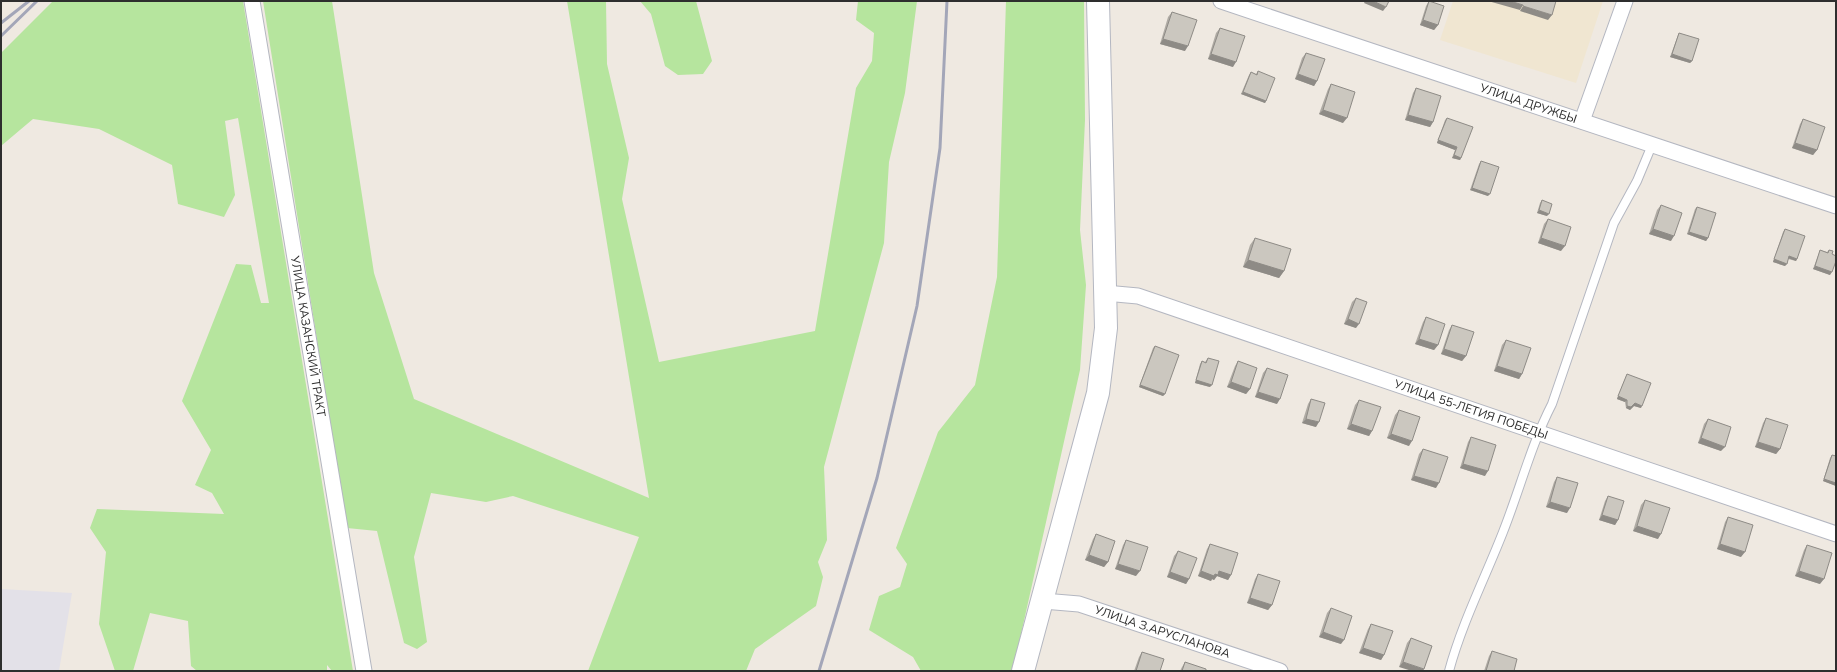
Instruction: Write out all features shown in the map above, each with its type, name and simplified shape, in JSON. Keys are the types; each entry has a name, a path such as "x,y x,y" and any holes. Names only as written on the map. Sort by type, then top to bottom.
{"street":[{"name":"УЛИЦА КАЗАНСКИЙ ТРАКТ","path":"252,1 364,671"},
{"path":"1023,671 1098,394 1106,328 1098,1"},
{"name":"УЛИЦА ДРУЖБЫ","path":"1221,1 1836,206"},
{"path":"1582,121 1625,1"},
{"name":"УЛИЦА 55-ЛЕТИЯ ПОБЕДЫ","path":"1105,293 1138,296 1836,534"},
{"name":"УЛИЦА З.АРУСЛАНОВА","path":"1043,601 1079,604 1280,671"}],"lane":[{"path":"1449,671 1474,599 1503,531 1538,432 1552,404 1614,223 1638,181 1652,145"}],"shaded area":[{"path":"1453,1 1603,1 1576,83 1440,40"},
{"path":"1,589 72,593 59,671 1,671"}],"green space":[{"path":"53,1 243,1 353,671 332,671 327,665 327,671 197,671 191,666 188,621 150,613 133,671 115,671 99,624 106,552 90,528 97,509 224,514 212,493 195,485 211,450 182,401 236,264 251,265 261,303 269,303 238,118 225,121 235,195 224,217 178,204 172,165 99,129 33,119 1,146 1,53"},
{"path":"263,1 332,1 374,273 414,399 649,498 567,1 606,1 607,64 629,158 622,199 659,362 815,331 856,88 872,61 874,33 856,20 858,1 917,1 905,93 889,162 884,243 824,467 827,540 818,562 823,577 816,606 755,649 746,671 588,671 639,537 513,496 486,502 431,493 414,557 427,642 417,649 404,643 377,531 347,528"},
{"path":"640,1 696,1 712,61 703,74 678,75 665,66 651,14"},
{"path":"1006,1 1084,1 1085,120 1080,230 1086,285 1080,370 1017,652 1011,671 921,671 913,657 869,630 879,596 900,587 907,564 896,548 938,432 975,385 997,277"}],"building":[{"path":"1373,1 1389,1 1386,7"},
{"path":"1429,1 1444,6 1438,25 1423,20"},
{"path":"1510,1 1556,1 1552,15"},
{"path":"1172,12 1197,20 1188,46 1163,39"},
{"path":"1220,28 1245,36 1236,62 1211,54"},
{"path":"1679,33 1699,39 1692,61 1672,54"},
{"path":"1306,53 1325,59 1317,81 1298,74"},
{"path":"1258,71 1275,78 1266,101 1243,92 1251,72 1257,75"},
{"path":"1331,84 1355,92 1347,118 1323,110"},
{"path":"1416,88 1441,96 1433,122 1408,115"},
{"path":"1447,118 1473,127 1461,158 1454,155 1457,147 1438,140"},
{"path":"1803,119 1825,127 1817,150 1795,143"},
{"path":"1481,161 1499,167 1490,194 1472,188"},
{"path":"1542,200 1552,204 1549,214 1539,210"},
{"path":"1661,205 1682,213 1674,236 1653,229"},
{"path":"1697,207 1716,213 1708,238 1689,232"},
{"path":"1548,219 1571,227 1565,246 1541,238"},
{"path":"1785,229 1805,236 1797,259 1789,256 1787,264 1774,259"},
{"path":"1255,238 1291,249 1284,271 1248,260"},
{"path":"1820,250 1828,253 1829,250 1833,251 1832,254 1836,256 1836,261 1832,272 1815,266"},
{"path":"1356,298 1367,302 1359,324 1348,319"},
{"path":"1426,317 1445,324 1438,345 1419,339"},
{"path":"1452,325 1474,332 1466,356 1444,349"},
{"path":"1506,340 1531,348 1522,374 1497,366"},
{"path":"1155,346 1179,355 1165,394 1140,385"},
{"path":"1208,358 1219,361 1212,385 1196,380 1202,361 1206,363"},
{"path":"1238,361 1257,368 1250,389 1231,382"},
{"path":"1267,368 1288,375 1280,399 1258,392"},
{"path":"1627,374 1651,383 1642,406 1635,403 1631,407 1627,406 1627,400 1618,396"},
{"path":"1311,399 1325,403 1319,422 1306,419"},
{"path":"1359,400 1381,407 1372,431 1351,424"},
{"path":"1399,410 1420,417 1412,441 1391,434"},
{"path":"1766,418 1788,425 1780,449 1758,442"},
{"path":"1708,419 1731,427 1725,447 1701,438"},
{"path":"1471,437 1496,445 1488,471 1463,464"},
{"path":"1423,449 1448,457 1439,483 1414,476"},
{"path":"1832,455 1836,456 1836,483 1824,479"},
{"path":"1557,477 1578,483 1570,508 1550,502"},
{"path":"1608,496 1624,501 1618,520 1602,515"},
{"path":"1645,500 1670,508 1661,534 1637,526"},
{"path":"1728,517 1753,525 1745,552 1720,544"},
{"path":"1096,534 1115,541 1108,562 1089,555"},
{"path":"1126,540 1148,547 1140,571 1118,564"},
{"path":"1210,544 1238,553 1231,575 1219,571 1218,575 1215,574 1214,576 1201,571"},
{"path":"1807,545 1832,553 1824,579 1799,571"},
{"path":"1178,551 1197,558 1189,579 1170,572"},
{"path":"1258,574 1280,581 1272,605 1250,598"},
{"path":"1331,608 1352,616 1344,640 1323,632"},
{"path":"1371,624 1393,631 1384,655 1363,648"},
{"path":"1411,638 1432,646 1424,669 1403,662"},
{"path":"1492,651 1517,659 1514,671 1486,671"},
{"path":"1142,652 1164,659 1160,671 1136,671"},
{"path":"1185,662 1206,669 1206,671 1182,671"}],"railway":[{"path":"1,23 29,1"},
{"path":"1,36 37,1"},
{"path":"819,671 877,478 917,306 940,148 947,1"}]}
